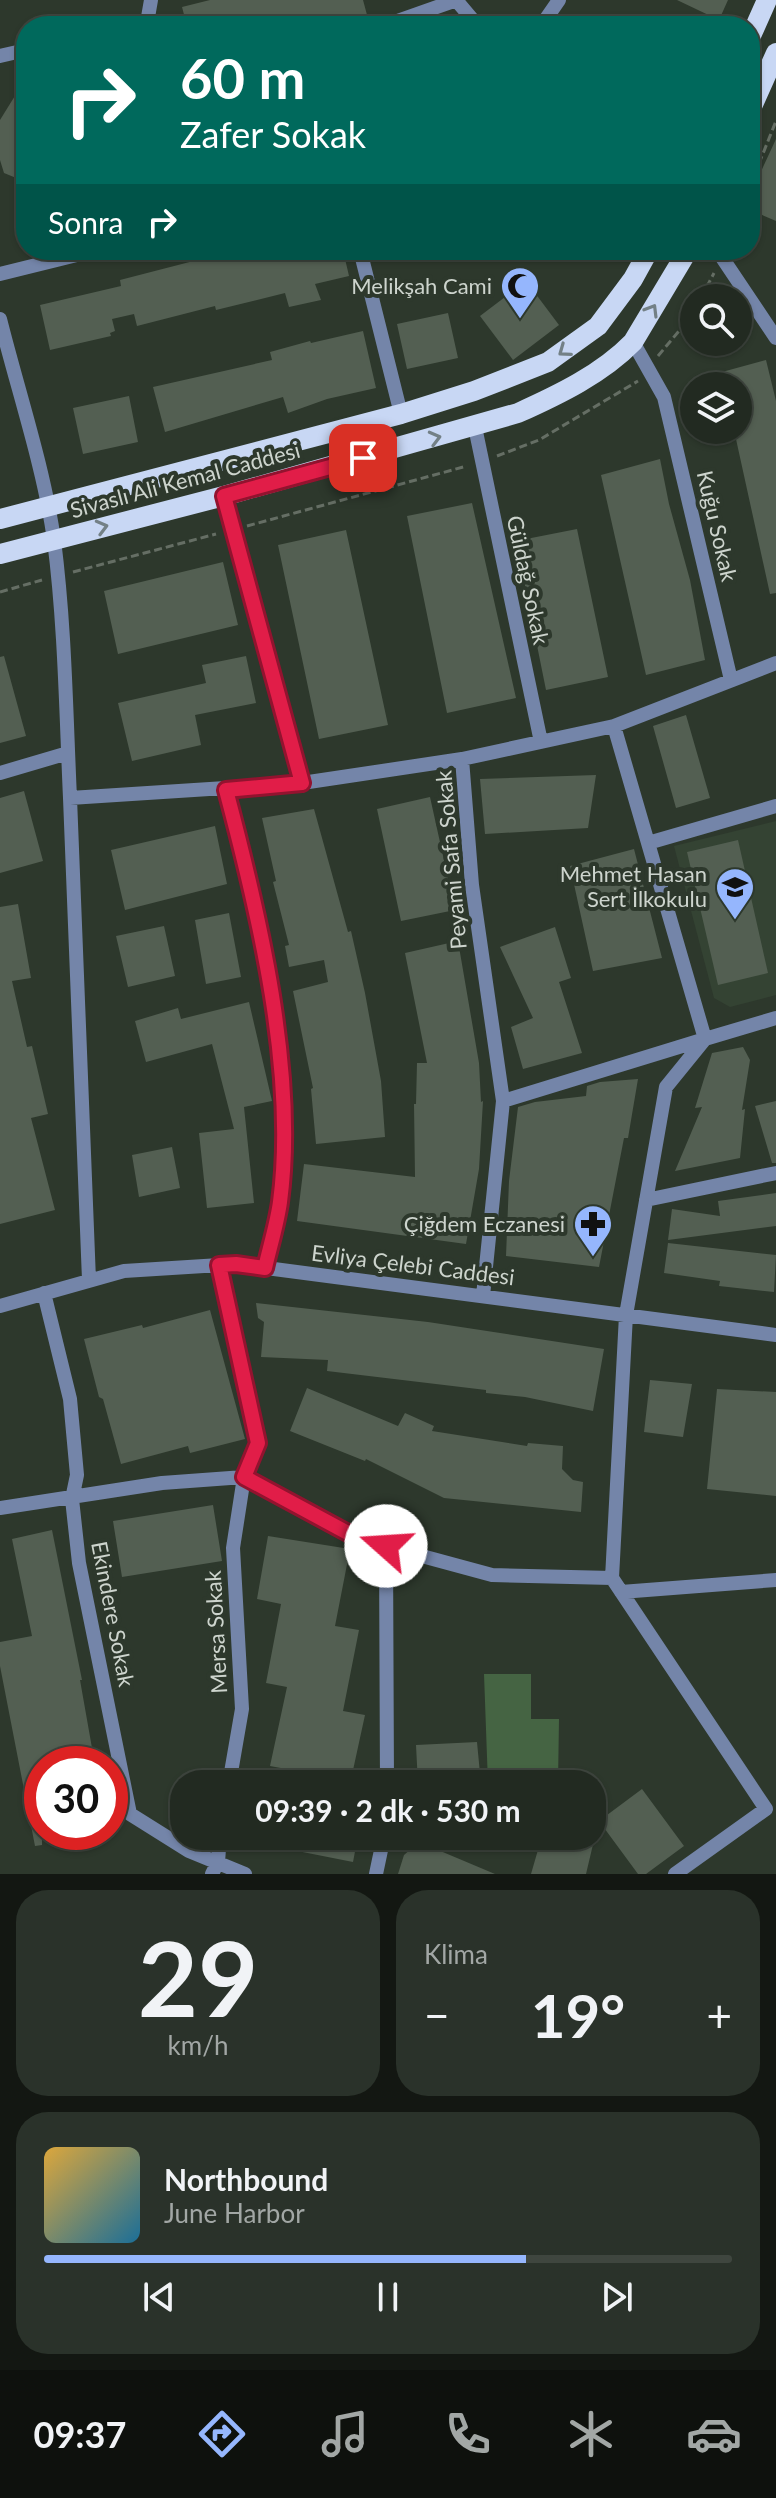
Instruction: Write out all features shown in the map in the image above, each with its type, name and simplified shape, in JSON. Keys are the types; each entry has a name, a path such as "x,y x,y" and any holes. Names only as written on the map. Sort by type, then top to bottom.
{"main road":[{"path":"760,89 776,53"},
{"name":"Sivaslı Ali Kemal Caddesi","path":"0,519 401,414 474,391 548,362 598,326 643,260"},
{"name":"Sivaslı Ali Kemal Caddesi","path":"0,554 224,496 518,413 562,393 621,355 633,342 682,260"}],"street":[{"path":"411,16 456,0 470,16"},
{"path":"0,274 57,260"},
{"path":"362,260 401,414"},
{"path":"724,260 776,338"},
{"path":"0,319 6,368 48,507 54,540 65,660 89,1280"},
{"name":"Kuğu Sokak","path":"633,342 664,397 731,680"},
{"name":"Güldağ Sokak","path":"475,427 541,742"},
{"path":"224,496 302,783"},
{"name":"Peyami Safa Sokak","path":"483,1296 503,1101 472,885 462,759 614,726 776,663"},
{"path":"614,726 705,1039"},
{"path":"0,773 68,753"},
{"path":"70,798 302,783 462,759"},
{"path":"226,790 247,869 271,993 284,1104 280,1201 265,1268"},
{"path":"648,843 776,806"},
{"path":"503,1101 776,1018"},
{"path":"675,1874 771,1814 612,1578 626,1315 666,1087 705,1039"},
{"path":"646,1200 776,1173"},
{"name":"Evliya Çelebi Caddesi","path":"0,1306 124,1271 236,1264 776,1335"},
{"name":"Mersa Sokak","path":"219,1265 258,1443 244,1477 233,1548 242,1709 231,1770"},
{"name":"Ekindere Sokak","path":"44,1293 70,1399 77,1475 72,1499 79,1563 130,1814 215,1868 245,1874"},
{"path":"0,1508 162,1483 244,1477 359,1539 492,1575 612,1578"},
{"path":"386,1546 387,1770"},
{"path":"621,1592 776,1580"},
{"path":"376,1874 381,1850"}],"path":[{"path":"760,161 776,121"},
{"path":"0,592 482,462 539,440 638,381 680,330"}],"shaded area":[{"name":"Mehmet Hasan Sert İlkokulu","path":"776,821 776,995 730,1007 714,998 674,846"}],"green space":[{"path":"484,1674 531,1674 531,1719 559,1719 558,1770 487,1770"}],"building":[{"path":"210,0 363,0 367,16 184,16 182,7"},
{"path":"677,0 728,0 721,16 711,16"},
{"path":"16,94 16,178 4,173 0,160 0,120"},
{"path":"776,139 776,221 760,214 760,174"},
{"path":"197,260 345,260 349,276 315,284 321,300 289,307 285,293 216,310 215,306 137,326 134,314 112,319 115,331 110,333 111,336 50,350 40,305 121,286 120,280"},
{"name":"Melikşah Cami","path":"526,281 559,325 513,360 480,316"},
{"path":"448,313 458,358 407,369 397,324"},
{"path":"363,331 376,388 327,399 288,413 283,397 165,432 153,387 272,360 270,352"},
{"path":"766,360 776,401 776,593 770,594 737,444 752,444 752,372 722,372"},
{"path":"129,396 138,442 83,454 73,408"},
{"path":"660,459 690,580 705,660 646,675 601,475"},
{"path":"472,503 516,698 447,713 407,516"},
{"path":"577,529 608,677 546,690 516,541"},
{"path":"346,530 388,725 319,739 278,545"},
{"path":"223,562 238,625 118,654 104,591"},
{"path":"4,656 26,736 0,743 0,657"},
{"path":"246,656 256,703 195,715 201,745 132,761 118,703 206,683 202,665"},
{"path":"686,715 710,798 676,808 653,726"},
{"path":"596,775 588,828 485,834 480,779"},
{"path":"24,791 43,861 0,873 0,798"},
{"path":"430,797 455,910 401,921 377,809"},
{"path":"314,809 348,932 351,931 365,993 381,1081 385,1137 316,1144 313,1088 293,991 328,982 324,960 289,967 285,946 289,945 273,882 276,881 262,818"},
{"path":"215,826 227,884 125,910 111,850"},
{"path":"738,840 768,973 718,985 687,852"},
{"path":"634,849 662,958 593,971 570,866"},
{"path":"18,904 31,978 12,981 27,1047 32,1046 48,1114 31,1118 55,1210 0,1224 0,907"},
{"path":"229,913 241,977 206,984 195,920"},
{"path":"164,926 175,976 128,987 116,936"},
{"path":"555,927 571,978 559,982 582,1053 523,1069 511,1027 533,1018 500,947"},
{"path":"458,941 483,1101 479,1169 466,1244 297,1221 304,1164 415,1177 417,1063 427,1063 405,953"},
{"path":"249,1002 272,1101 244,1107 254,1203 207,1208 199,1133 234,1129 212,1044 146,1062 135,1021 178,1008 181,1019"},
{"path":"743,1047 750,1060 742,1110 745,1109 740,1158 675,1171 702,1107 695,1108 712,1053"},
{"path":"638,1079 599,1267 506,1256 509,1181 518,1107 586,1096 587,1086 600,1082"},
{"path":"776,1101 776,1163 772,1163 755,1106"},
{"path":"172,1147 180,1188 139,1197 132,1155"},
{"path":"776,1193 776,1226 668,1240 672,1209 720,1216 718,1201"},
{"path":"668,1243 776,1255 774,1292 719,1286 720,1281 664,1273"},
{"path":"256,1303 428,1322 604,1349 593,1411 525,1397 486,1393 486,1390 327,1371 328,1360 261,1357 264,1322 258,1318"},
{"path":"210,1310 245,1439 190,1453 188,1446 121,1464 84,1339 142,1325 143,1328"},
{"path":"650,1380 692,1384 683,1437 644,1432"},
{"path":"307,1388 398,1426 405,1413 434,1426 432,1431 527,1446 528,1443 563,1446 562,1469 573,1480 583,1482 581,1512 444,1498 366,1459 290,1431"},
{"path":"717,1389 776,1392 776,1496 707,1489"},
{"path":"213,1505 222,1561 122,1577 113,1521"},
{"path":"52,1530 82,1680 92,1746 24,1746 24,1789 0,1666 0,1642 32,1636 12,1539"},
{"path":"268,1536 350,1549 335,1626 359,1630 343,1711 365,1715 353,1770 286,1770 270,1766 287,1687 266,1683 281,1604 257,1599"},
{"path":"477,1742 480,1770 417,1770 416,1745"},
{"path":"642,1789 684,1846 646,1874 638,1874 606,1831 606,1816"},
{"path":"292,1850 355,1850 353,1862"},
{"path":"410,1850 438,1850 495,1874 398,1874 404,1855"},
{"path":"538,1850 592,1850 586,1874 531,1874"}],"place":[{"name":"Melikşah Cami","path":"520,320"},
{"name":"Mehmet Hasan Sert İlkokulu","path":"735,921"},
{"name":"Çiğdem Eczanesi","path":"593,1258"}],"route":[{"path":"363,458 224,496 302,783 226,790 247,869 271,993 284,1104 280,1201 265,1268 219,1265 258,1443 244,1477 359,1539 386,1546"}]}
